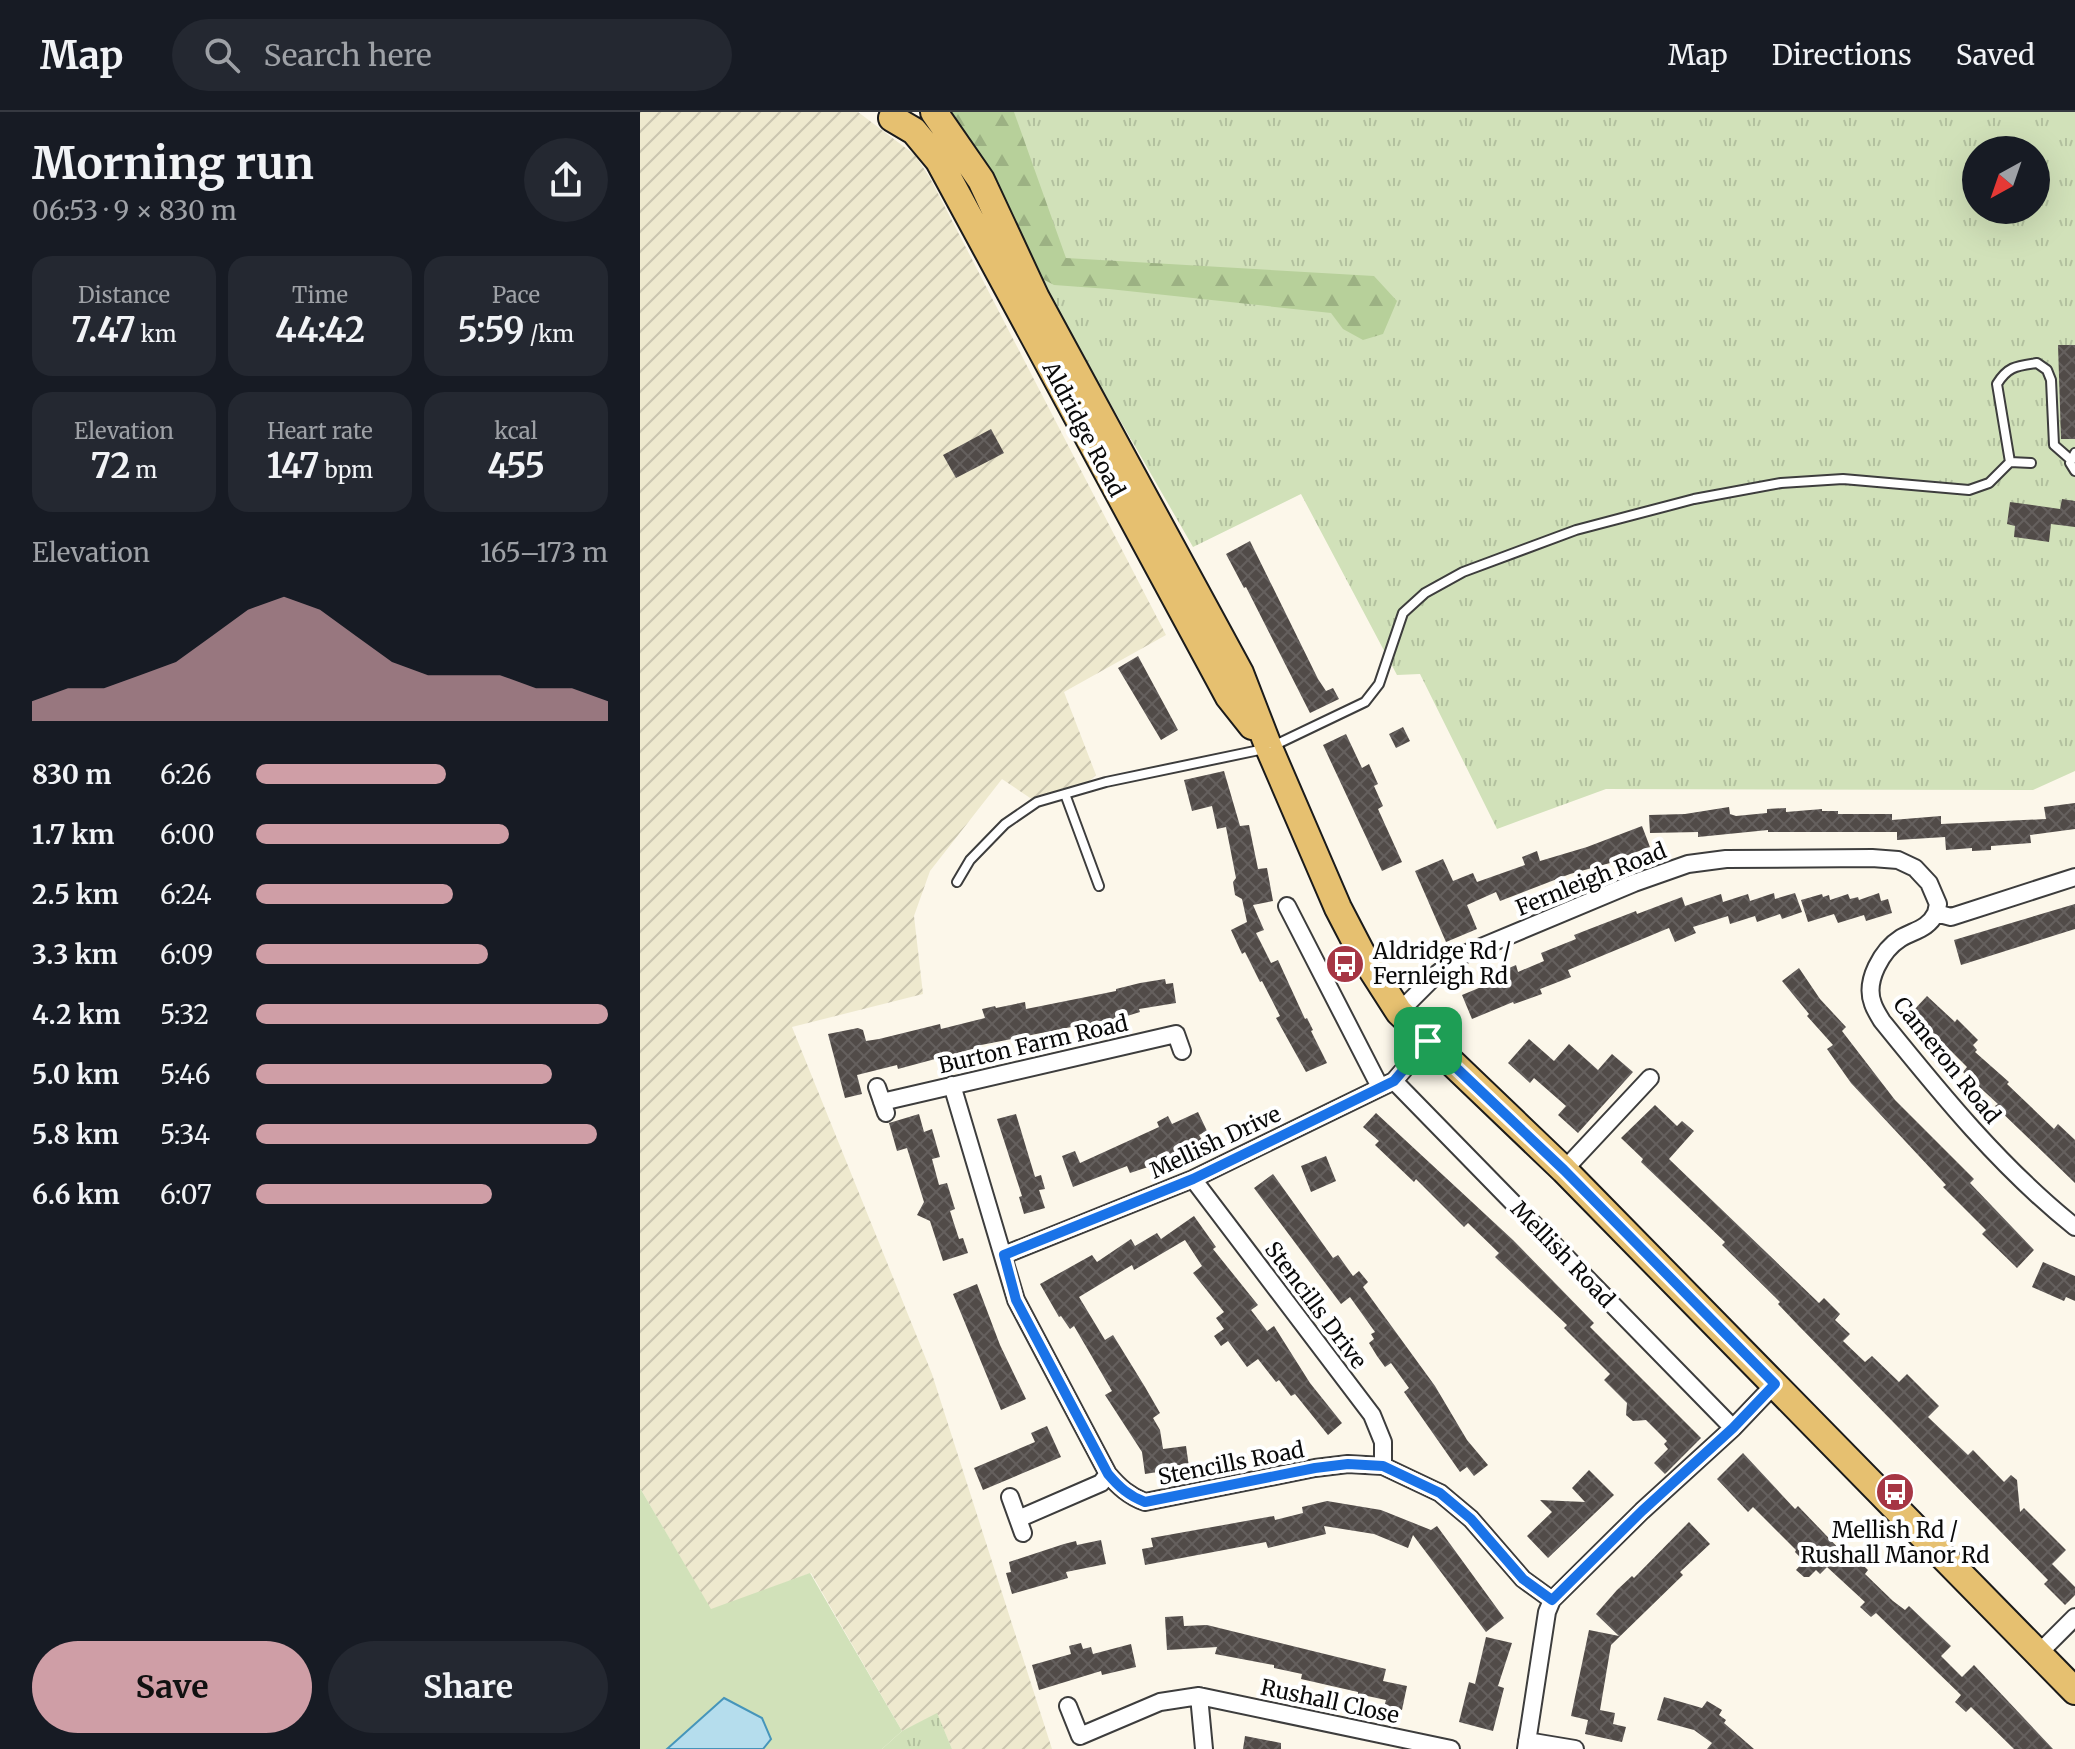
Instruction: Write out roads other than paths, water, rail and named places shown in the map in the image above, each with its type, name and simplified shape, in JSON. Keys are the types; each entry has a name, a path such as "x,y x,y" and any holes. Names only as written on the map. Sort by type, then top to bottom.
{"main road":[{"name":"Aldridge Road","path":"934,112 981,180 1036,298 1240,673 1326,880 1363,956 1399,1012"},
{"name":"Aldridge Road","path":"894,114 914,131 939,161 1229,697 1269,748"},
{"path":"1399,1012 1564,1170 2075,1691"}],"street":[{"name":"Fernleigh Road","path":"1399,1012 1460,956 1634,883 1688,864 1726,859 1898,860 1915,868 1929,883 1938,904 1936,913"},
{"path":"1936,913 1951,917 2075,877"},
{"name":"Mellish Road","path":"1287,906 1387,1084 1733,1428"},
{"name":"Cameron Road","path":"1936,913 1925,927 1893,944 1882,956 1872,981 1872,1003 1882,1021 1963,1119 2017,1175 2075,1227"},
{"name":"Burton Farm Road","path":"882,1101 1176,1034 1182,1051"},
{"name":"Mellish Drive","path":"1004,1255 1193,1179 1387,1084 1428,1041"},
{"path":"1564,1170 1650,1078"},
{"name":"Stencills Road","path":"952,1085 1016,1300 1108,1474 1118,1487 1131,1497 1145,1502 1315,1468 1348,1464 1383,1466 1440,1493 1471,1519 1523,1579 1552,1600"},
{"name":"Stencills Drive","path":"1193,1179 1372,1415 1383,1442 1383,1466"},
{"path":"1575,1749 1526,1745 1547,1612 1552,1600 1775,1384"},
{"path":"1010,1497 1021,1526 1101,1483 1108,1474"},
{"path":"2038,1654 2075,1617"},
{"path":"1199,1696 1204,1749"},
{"name":"Rushall Close","path":"1068,1706 1080,1736 1160,1702 1199,1696 1451,1749"}],"lane":[{"path":"2010,462 1997,384 2004,371 2037,363 2047,370 2051,380 2054,445 2073,456 2075,471"},
{"path":"957,882 970,860 1005,824 1037,802 1106,782 1269,748 1365,702 1379,684 1403,613 1425,593 1463,572 1576,530 1694,499 1781,483 1843,479 1969,490 1989,483 2010,462 2031,463"},
{"path":"1065,794 1099,886"}],"water":[{"path":"724,1698 762,1718 771,1739 763,1749 667,1749"}],"place":[{"name":"Aldridge Rd / Fernleigh Rd","path":"1345,964"},
{"name":"Mellish Rd / Rushall Manor Rd","path":"1895,1492"}]}
